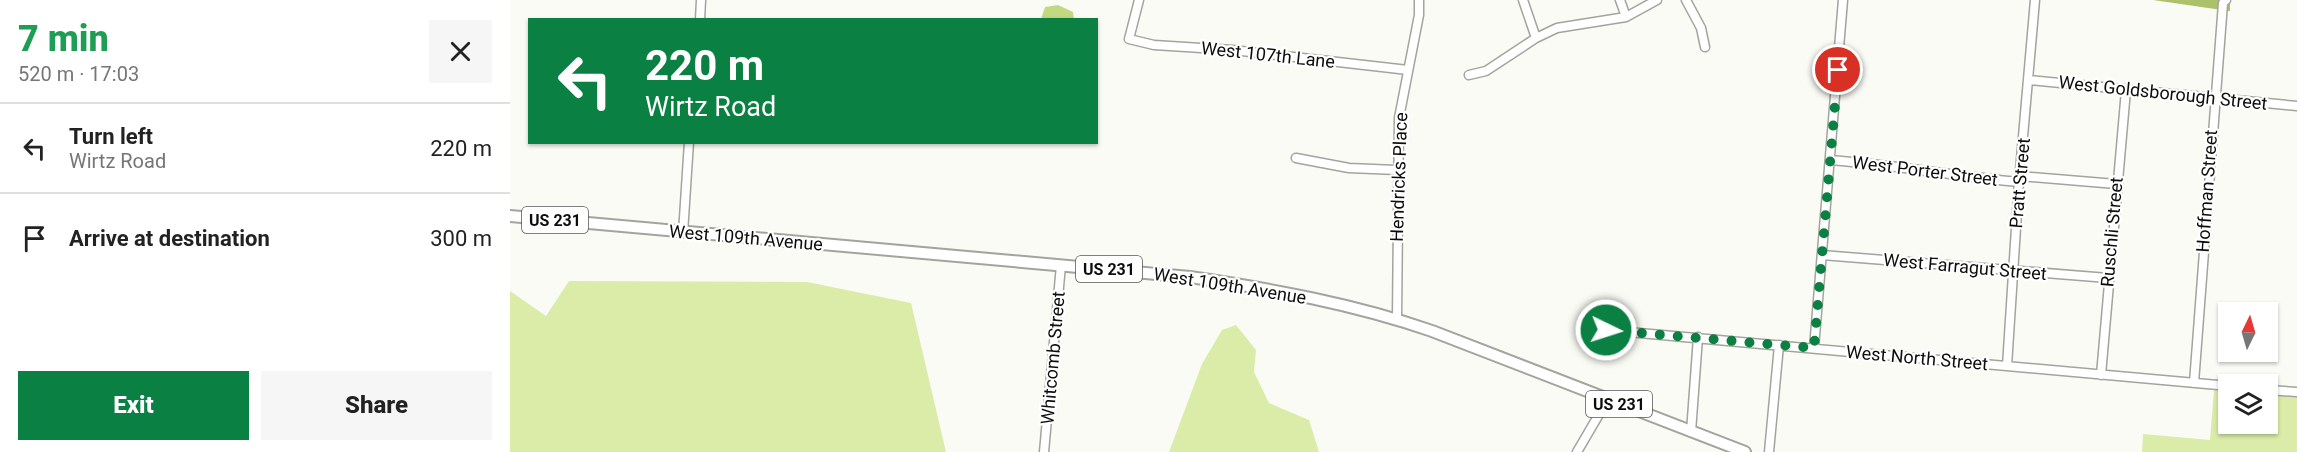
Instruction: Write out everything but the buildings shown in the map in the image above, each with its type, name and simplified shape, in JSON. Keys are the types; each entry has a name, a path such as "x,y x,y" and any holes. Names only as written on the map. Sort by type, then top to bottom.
{"main road":[{"name":"West 109th Avenue","path":"510,216 1190,277 1242,285 1397,319 1745,452"}],"street":[{"path":"700,18 702,0"},
{"name":"West 107th Lane","path":"1139,0 1129,39 1154,45 1233,50 1408,70"},
{"name":"Hendricks Place","path":"1397,319 1399,118 1419,0"},
{"path":"1523,0 1527,19 1536,38"},
{"path":"1620,0 1626,18"},
{"path":"1469,75 1486,71 1536,38 1557,28 1626,18 1657,0"},
{"path":"1686,0 1701,28 1705,47"},
{"path":"1814,348 1843,0"},
{"name":"Pratt Street","path":"2007,366 2019,179 2035,0"},
{"name":"Hoffman Street","path":"2194,383 2214,98 2223,3 2226,0"},
{"name":"West Goldsborough Street","path":"2028,80 2297,106"},
{"name":"Ruschli Street","path":"2101,375 2126,90"},
{"path":"683,233 690,144"},
{"path":"1296,158 1349,168 1397,170"},
{"name":"West Porter Street","path":"1830,160 1908,166 1932,173 2116,184"},
{"name":"West Farragut Street","path":"1822,255 2108,278"},
{"name":"Whitcomb Street","path":"1044,452 1061,265"},
{"name":"West North Street","path":"1606,330 2218,385"},
{"path":"1691,432 1698,337"},
{"path":"1769,452 1779,345"},
{"path":"2278,391 2297,392"},
{"path":"1577,452 1608,399"}],"shaded area":[{"path":"2153,0 2230,0 2230,11 2229,11"},
{"path":"1058,5 1073,12 1074,18 1041,18 1045,7"},
{"path":"569,281 807,282 911,303 946,452 510,452 510,291 546,316"},
{"path":"1236,325 1256,350 1254,372 1269,403 1309,420 1319,452 1169,452 1202,364 1222,330"},
{"path":"2214,390 2218,390 2218,434 2278,434 2278,395 2297,397 2297,452 2142,452 2143,434 2210,440"}],"route":[{"path":"1606,330 1814,348 1838,70"}]}
